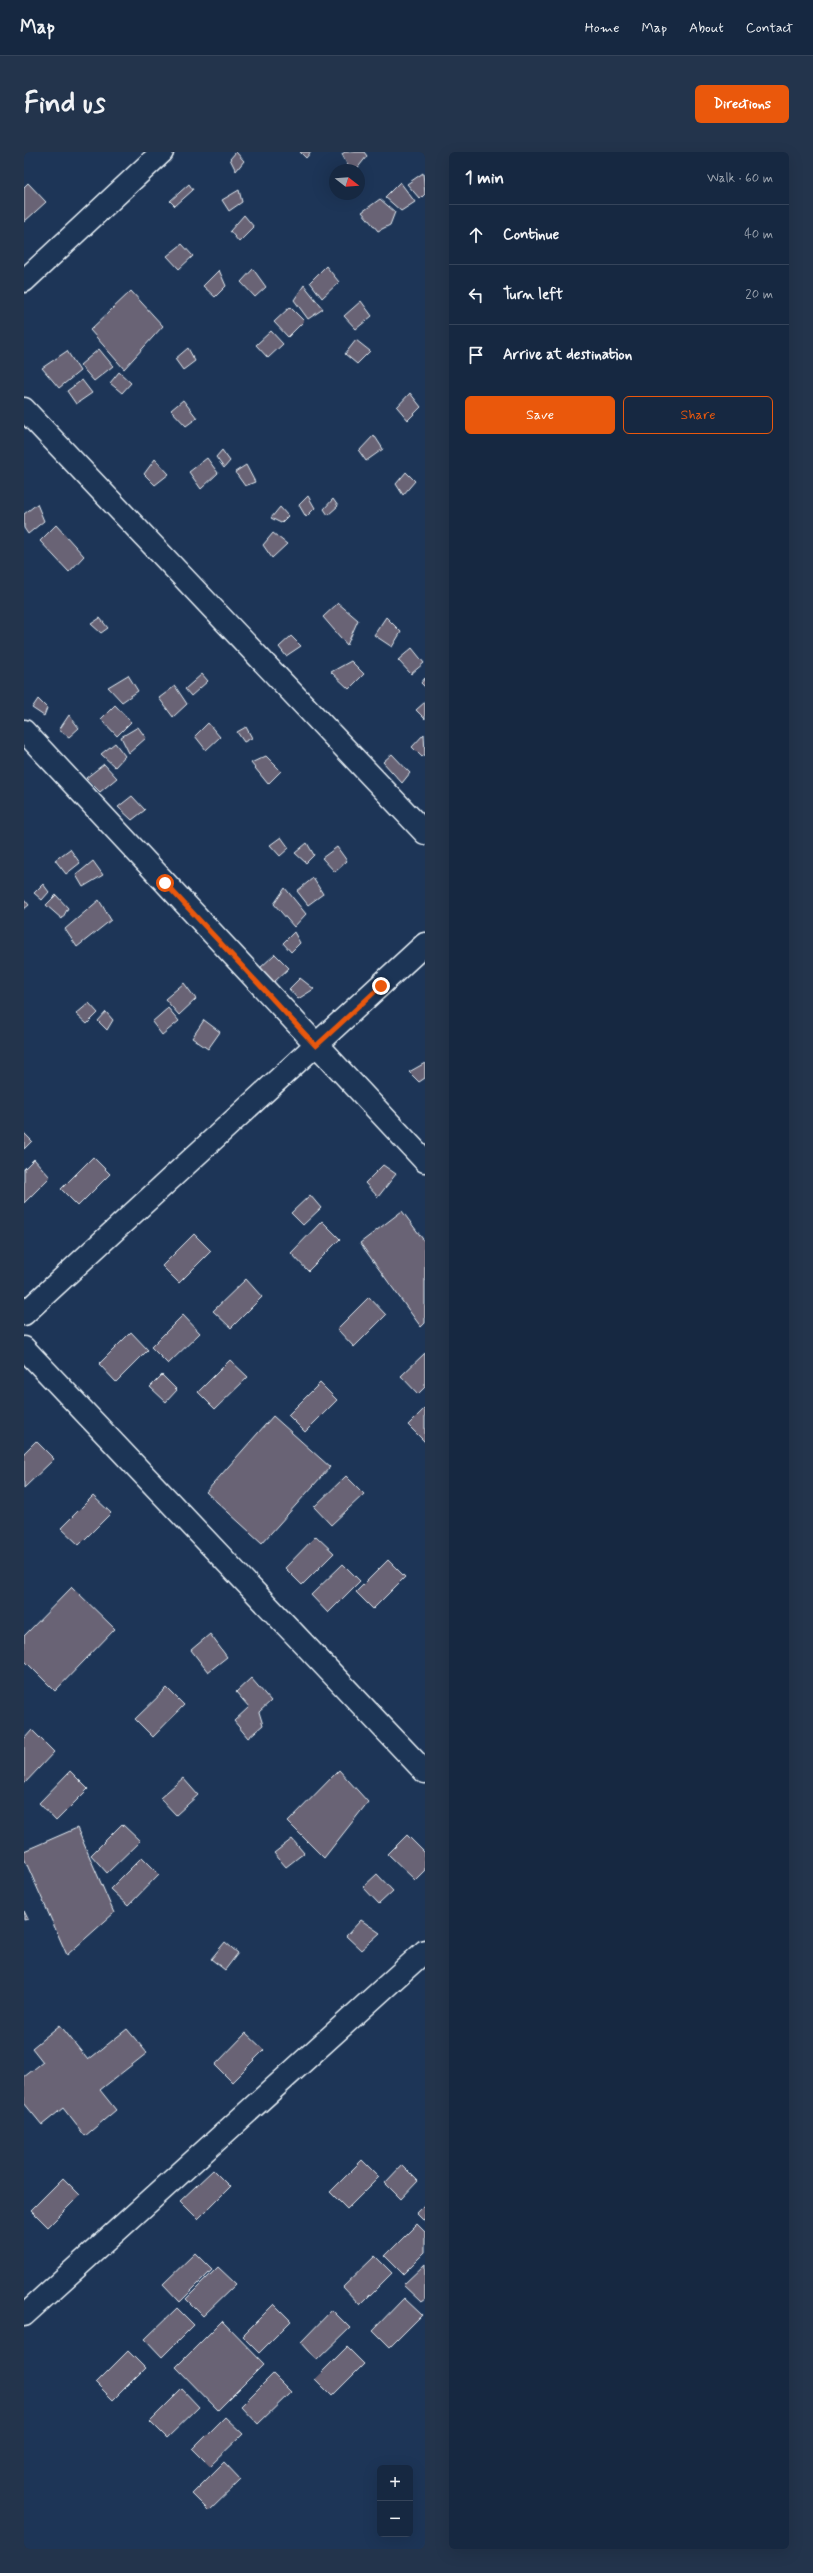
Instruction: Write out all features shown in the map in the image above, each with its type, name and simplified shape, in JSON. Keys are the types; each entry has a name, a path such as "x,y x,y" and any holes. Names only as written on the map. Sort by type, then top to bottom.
{"street":[{"path":"24,281 162,152"},
{"path":"24,409 425,834"},
{"path":"24,731 316,1046 425,1161"},
{"path":"24,1314 425,944"},
{"path":"24,1348 425,1772"},
{"path":"24,2315 425,1952"}],"building":[{"path":"236,152 244,161 236,171 230,159"},
{"path":"300,152 311,152 306,158"},
{"path":"345,152 364,152 367,156 361,164 347,164 342,154"},
{"path":"423,173 425,194 420,199 407,184"},
{"path":"400,182 415,202 401,211 385,197"},
{"path":"28,183 46,202 24,222 24,187"},
{"path":"189,184 193,190 175,206 170,201"},
{"path":"239,190 242,202 229,211 222,200"},
{"path":"380,199 395,212 390,225 378,231 362,212"},
{"path":"244,215 254,227 239,242 230,231"},
{"path":"182,244 193,256 179,269 167,256"},
{"path":"326,266 339,282 322,298 310,282"},
{"path":"253,269 266,287 255,297 241,282"},
{"path":"219,270 226,286 215,297 203,286"},
{"path":"304,285 323,309 308,319 294,300"},
{"path":"131,291 163,326 124,369 90,330"},
{"path":"361,301 372,316 356,329 344,316"},
{"path":"290,307 304,321 288,337 274,322"},
{"path":"271,331 283,344 268,358 256,345"},
{"path":"356,340 370,351 357,364 345,354"},
{"path":"188,348 195,361 183,370 175,359"},
{"path":"99,349 113,366 94,381 80,365"},
{"path":"67,351 80,371 59,388 42,368"},
{"path":"119,372 131,383 122,393 110,383"},
{"path":"82,380 92,393 76,404 67,391"},
{"path":"410,393 421,407 408,420 397,407"},
{"path":"183,400 197,418 186,426 171,410"},
{"path":"374,435 383,449 366,461 359,451"},
{"path":"222,450 230,461 224,468 216,457"},
{"path":"207,458 218,473 201,489 189,472"},
{"path":"155,459 169,474 155,485 144,474"},
{"path":"246,465 255,482 245,486 235,472"},
{"path":"406,472 415,481 403,495 396,484"},
{"path":"308,496 315,508 306,517 299,505"},
{"path":"333,499 338,506 328,515 324,509"},
{"path":"37,504 44,521 28,534 24,528 24,514"},
{"path":"280,507 288,516 281,523 271,518"},
{"path":"56,525 84,556 69,572 40,541"},
{"path":"273,533 287,544 272,558 263,545"},
{"path":"338,603 358,620 347,645 323,617"},
{"path":"386,617 401,632 392,647 374,635"},
{"path":"100,618 108,628 101,633 91,624"},
{"path":"291,636 301,646 286,656 279,647"},
{"path":"412,648 424,663 411,674 398,660"},
{"path":"351,661 364,674 349,689 331,672"},
{"path":"202,674 208,681 191,696 185,689"},
{"path":"128,675 138,691 122,702 108,687"},
{"path":"425,678 425,687 421,683"},
{"path":"175,686 187,704 173,717 159,698"},
{"path":"38,699 47,708 44,716 32,708"},
{"path":"425,702 425,719 416,710"},
{"path":"115,705 131,722 117,736 101,719"},
{"path":"69,715 79,728 69,737 59,730"},
{"path":"208,723 220,737 206,750 195,736"},
{"path":"138,727 146,738 129,753 121,737"},
{"path":"246,727 252,738 244,742 237,732"},
{"path":"424,734 425,754 422,757 412,747"},
{"path":"115,743 125,756 115,767 101,754"},
{"path":"392,754 410,773 402,783 383,762"},
{"path":"266,756 281,771 268,784 251,763"},
{"path":"104,764 117,778 100,792 86,778"},
{"path":"132,796 145,810 132,820 118,807"},
{"path":"281,837 289,848 280,856 270,845"},
{"path":"307,843 314,855 306,863 295,853"},
{"path":"337,847 347,861 335,872 322,858"},
{"path":"70,849 80,863 66,874 55,860"},
{"path":"93,861 103,875 83,887 76,875"},
{"path":"313,878 323,894 308,905 297,891"},
{"path":"43,884 49,892 42,900 34,893"},
{"path":"285,888 306,914 294,927 274,904"},
{"path":"56,895 68,908 62,919 46,905"},
{"path":"24,899 29,905 24,909"},
{"path":"99,900 111,920 77,947 65,929"},
{"path":"294,932 300,943 291,952 283,943"},
{"path":"275,954 289,968 273,983 259,969"},
{"path":"300,978 314,989 298,999 289,989"},
{"path":"184,983 196,999 179,1015 165,999"},
{"path":"89,1003 98,1013 87,1024 76,1014"},
{"path":"168,1008 179,1021 162,1035 152,1022"},
{"path":"106,1012 113,1020 107,1030 98,1021"},
{"path":"204,1020 220,1032 208,1049 192,1038"},
{"path":"425,1063 425,1078 419,1082 409,1072"},
{"path":"24,1133 32,1141 24,1149"},
{"path":"93,1157 110,1174 78,1206 61,1189"},
{"path":"34,1159 50,1177 24,1203 24,1169"},
{"path":"383,1165 396,1174 378,1197 365,1183"},
{"path":"310,1195 321,1208 303,1225 291,1213"},
{"path":"402,1211 425,1242 425,1323 421,1327 360,1243"},
{"path":"322,1221 340,1239 308,1271 291,1253"},
{"path":"194,1234 211,1251 179,1283 162,1266"},
{"path":"246,1279 262,1297 231,1328 213,1311"},
{"path":"369,1297 386,1315 354,1347 337,1329"},
{"path":"183,1315 200,1333 168,1364 151,1347"},
{"path":"131,1332 148,1350 116,1382 99,1364"},
{"path":"425,1353 425,1387 418,1394 401,1376"},
{"path":"230,1360 248,1377 215,1409 198,1392"},
{"path":"162,1375 177,1390 166,1402 150,1387"},
{"path":"320,1383 337,1400 305,1432 288,1415"},
{"path":"425,1408 425,1442 408,1425"},
{"path":"273,1416 330,1467 262,1543 206,1492"},
{"path":"36,1441 54,1459 24,1488 24,1453"},
{"path":"346,1476 364,1494 331,1525 314,1507"},
{"path":"93,1496 111,1513 79,1545 61,1528"},
{"path":"316,1536 334,1553 302,1585 285,1568"},
{"path":"388,1560 405,1577 373,1609 356,1592"},
{"path":"343,1564 360,1581 328,1613 311,1595"},
{"path":"72,1587 115,1629 55,1691 24,1660 24,1636"},
{"path":"210,1634 227,1657 208,1672 191,1650"},
{"path":"251,1678 271,1701 259,1712 263,1725 248,1738 234,1721 249,1707 236,1692"},
{"path":"167,1688 184,1705 153,1737 135,1719"},
{"path":"32,1730 54,1752 24,1784 24,1739"},
{"path":"339,1770 368,1802 324,1858 288,1822"},
{"path":"70,1771 88,1789 56,1821 39,1803"},
{"path":"183,1778 198,1795 176,1815 160,1798"},
{"path":"122,1824 140,1841 107,1873 91,1855"},
{"path":"77,1828 114,1913 67,1955 24,1858 24,1851"},
{"path":"407,1835 425,1853 425,1870 415,1880 388,1854"},
{"path":"292,1839 304,1853 286,1867 274,1853"},
{"path":"142,1857 159,1874 128,1906 110,1889"},
{"path":"377,1874 393,1891 379,1904 363,1887"},
{"path":"24,1911 28,1919 24,1920"},
{"path":"361,1920 380,1933 361,1950 346,1936"},
{"path":"225,1942 238,1953 225,1970 211,1959"},
{"path":"60,2025 88,2060 127,2029 147,2053 100,2090 116,2110 85,2136 63,2108 42,2125 24,2103 24,2077 43,2062 32,2048"},
{"path":"246,2033 264,2050 232,2082 215,2065"},
{"path":"362,2160 379,2177 347,2209 330,2192"},
{"path":"402,2165 418,2181 401,2199 385,2183"},
{"path":"213,2170 230,2187 198,2219 180,2201"},
{"path":"63,2178 80,2195 48,2227 31,2210"},
{"path":"425,2204 425,2222 416,2213"},
{"path":"417,2224 425,2232 425,2252 403,2274 385,2256"},
{"path":"195,2253 212,2270 180,2302 163,2284"},
{"path":"375,2256 392,2273 360,2305 343,2287"},
{"path":"425,2264 425,2299 421,2302 403,2285"},
{"path":"218,2267 236,2284 203,2316 186,2299"},
{"path":"404,2298 422,2315 390,2347 373,2330"},
{"path":"274,2304 291,2321 259,2353 242,2336"},
{"path":"177,2308 194,2325 162,2357 145,2339"},
{"path":"332,2310 350,2328 317,2360 301,2342"},
{"path":"222,2321 264,2364 218,2410 176,2367"},
{"path":"347,2347 364,2364 332,2396 315,2379"},
{"path":"128,2351 145,2368 113,2400 96,2383"},
{"path":"273,2374 291,2392 258,2424 241,2406"},
{"path":"182,2389 199,2407 167,2438 150,2421"},
{"path":"225,2417 243,2434 210,2466 193,2449"},
{"path":"224,2462 241,2480 209,2511 192,2494"}],"route":[{"path":"165,883 316,1046 381,986"}]}
